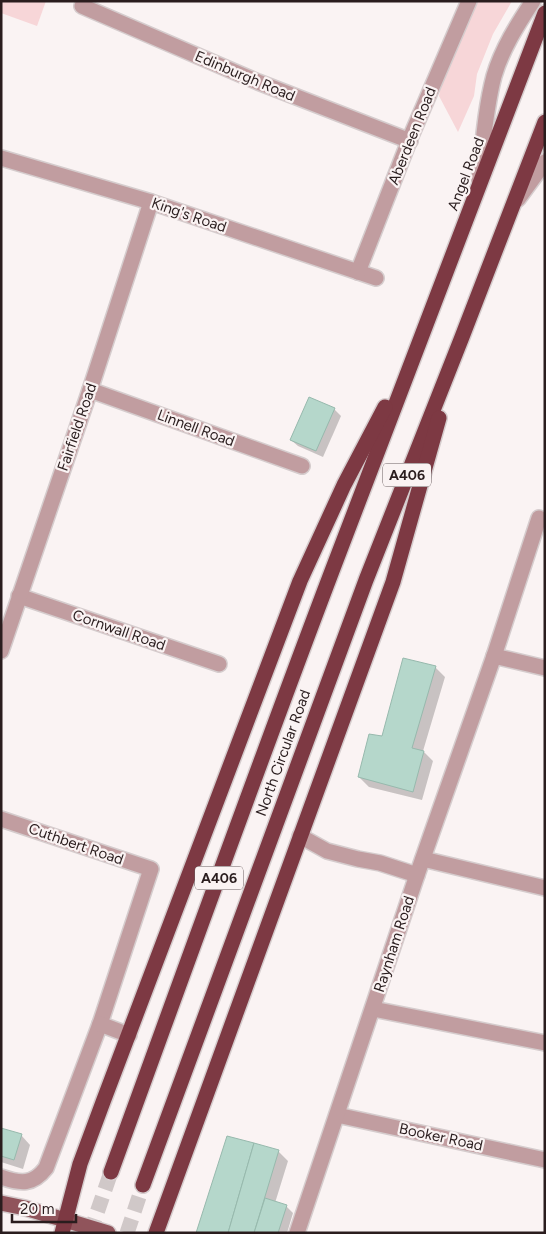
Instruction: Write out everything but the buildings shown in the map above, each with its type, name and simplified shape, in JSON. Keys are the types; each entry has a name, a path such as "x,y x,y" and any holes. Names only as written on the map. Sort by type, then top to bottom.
{"highway":[{"name":"Angel Road","path":"417,346 545,13"},
{"name":"A406","path":"156,1233 393,582 462,337 545,122"},
{"name":"North Circular Road","path":"144,1184 366,580 462,337"},
{"name":"A406","path":"63,1226 80,1164 300,582 344,486 417,346"},
{"name":"North Circular Road","path":"111,1172 331,573 417,346"}],"main road":[{"path":"1,1203 25,1208 63,1226 108,1233"}],"street":[{"name":"Aberdeen Road","path":"358,272 410,141 469,1"},
{"path":"476,196 490,96 495,75 507,43 533,1"},
{"name":"Edinburgh Road","path":"82,6 258,82 410,141"},
{"name":"King's Road","path":"1,158 151,202 376,278"},
{"path":"510,210 545,162"},
{"name":"Fairfield Road","path":"1,651 90,390 151,202"},
{"name":"Linnell Road","path":"90,390 302,466"},
{"name":"Raynham Road","path":"297,1233 417,875 494,656 539,518"},
{"name":"Cornwall Road","path":"20,596 219,664"},
{"path":"494,656 545,668"},
{"name":"Cuthbert Road","path":"1,819 151,870 100,1024"},
{"path":"300,836 326,851 373,861 417,875"},
{"path":"423,858 545,888"},
{"path":"373,1008 545,1043"},
{"path":"1,1177 22,1182 32,1181 46,1168 100,1024 129,1035"},
{"name":"Booker Road","path":"338,1115 545,1160"}],"shaded area":[{"path":"1,1 46,1 37,26 1,13"},
{"path":"476,1 512,1 493,34 477,74 474,96 458,132 439,96 447,53"}],"tunnel":[{"path":"90,1233 111,1172"},
{"path":"127,1233 143,1185"}]}
